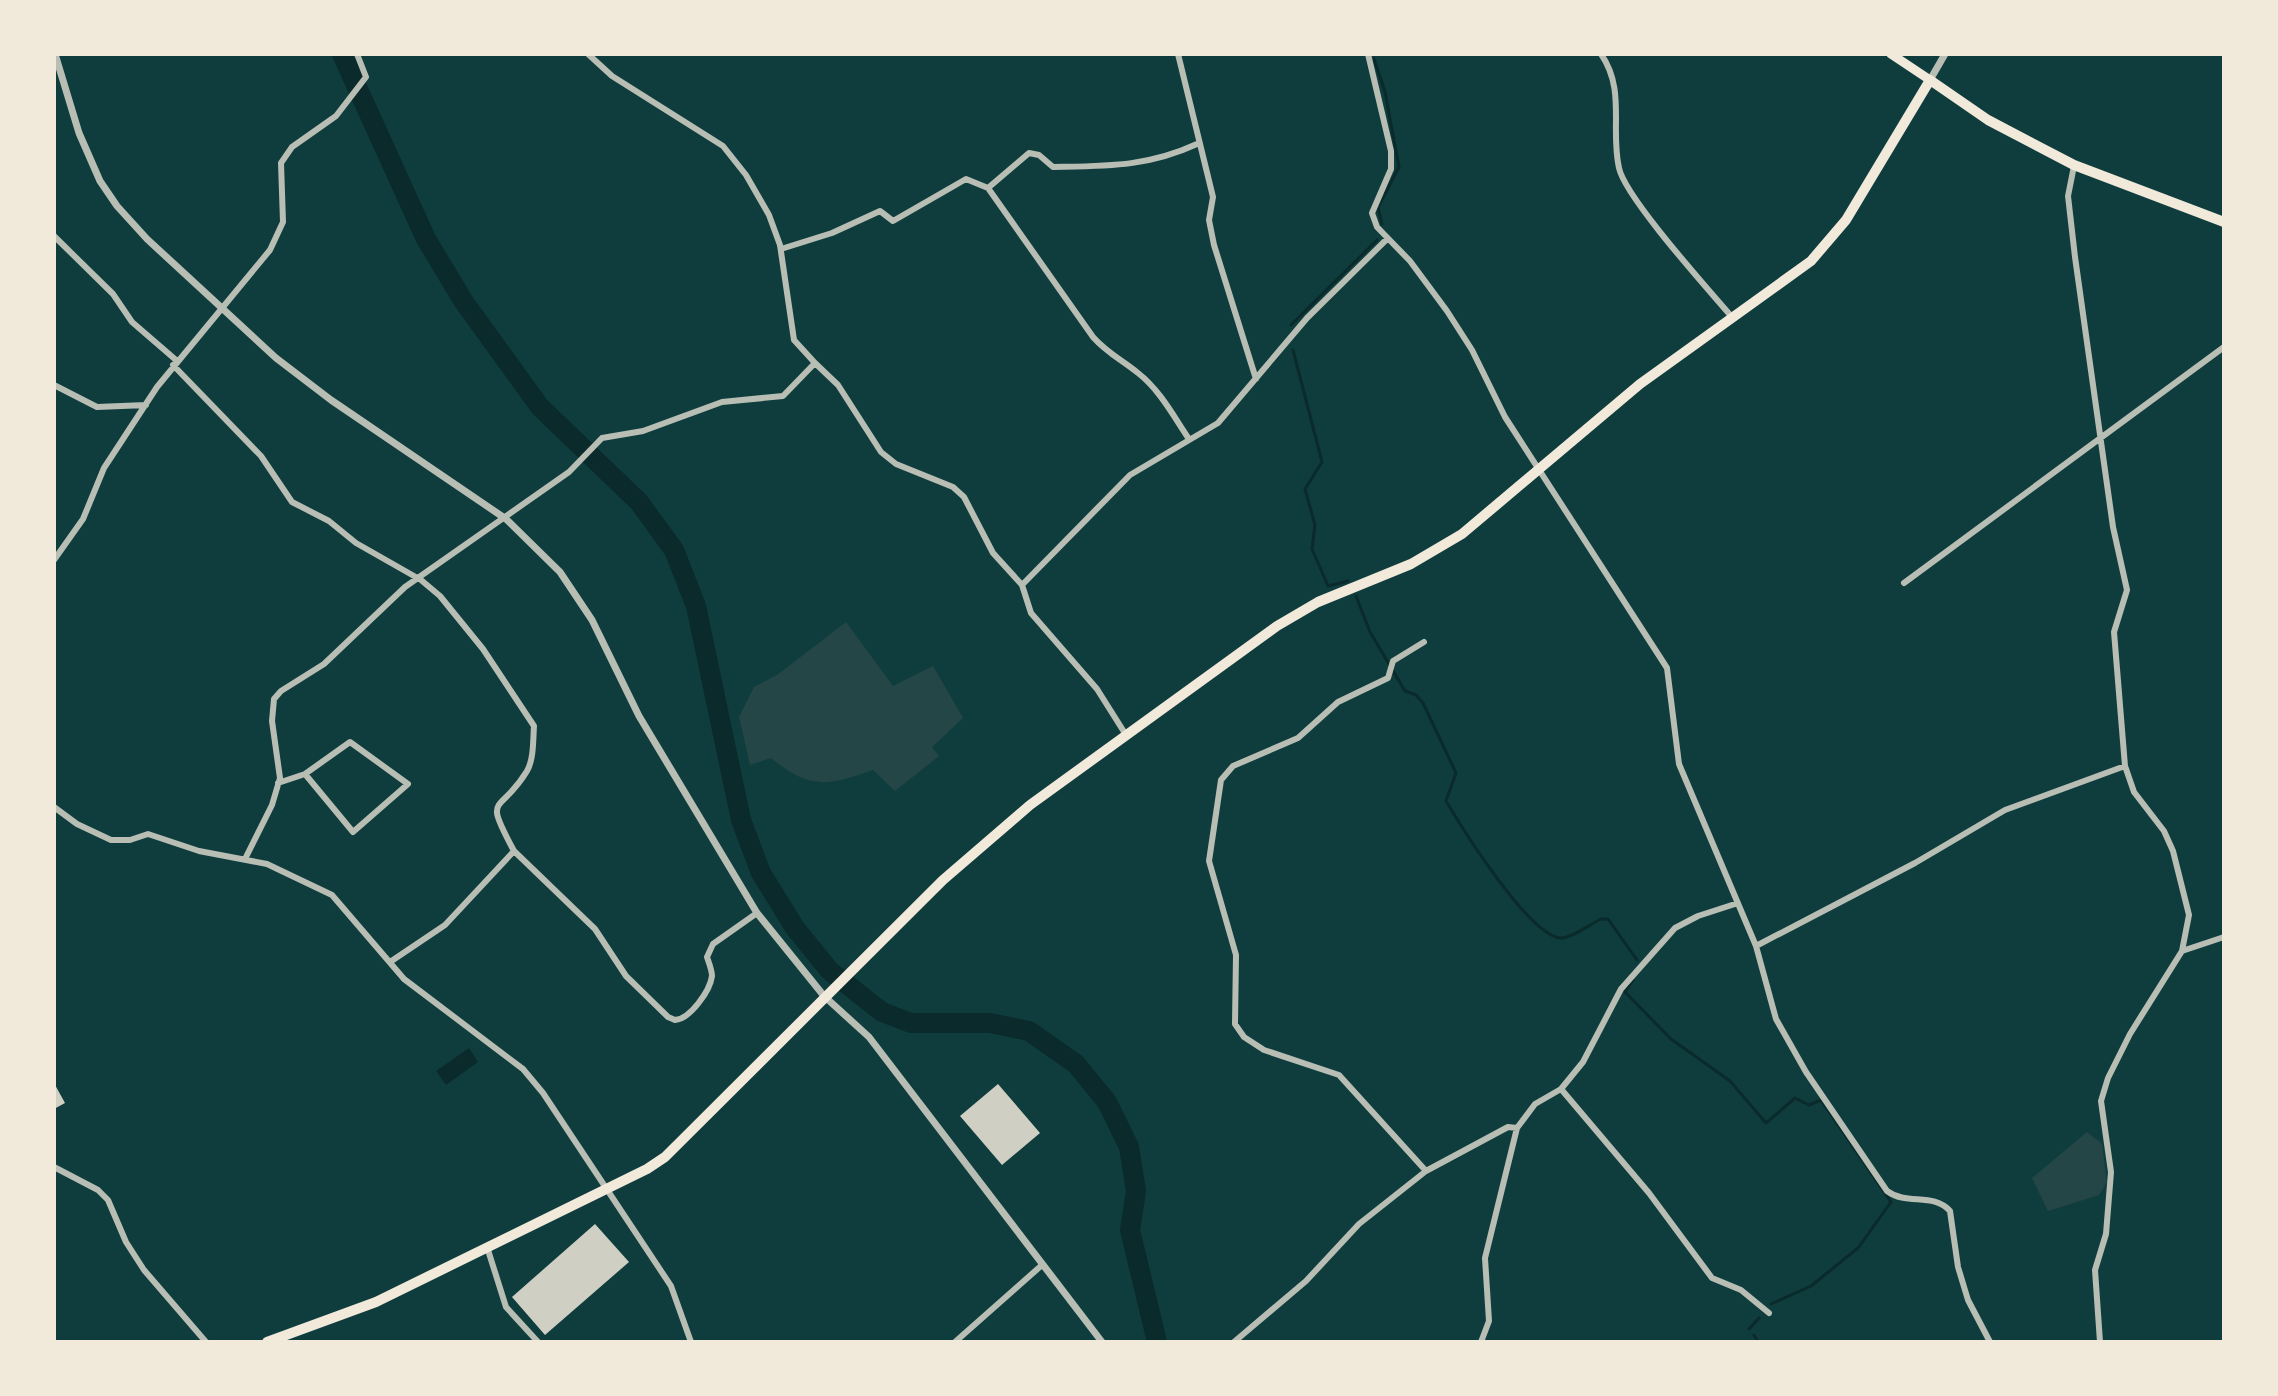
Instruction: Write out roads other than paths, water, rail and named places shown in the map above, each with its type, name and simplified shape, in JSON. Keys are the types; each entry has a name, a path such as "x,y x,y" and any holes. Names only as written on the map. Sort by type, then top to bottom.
{"highway":[{"path":"267,1342 376,1302 488,1250 609,1191 665,1157 851,968 997,833 1126,735 1302,610 1411,564 1446,545 1640,384 1731,316 1792,276 1826,246 1930,80 1988,120 2074,165 2224,222"}],"main road":[{"path":"1891,54 1930,80"}],"street":[{"path":"55,54 79,133 110,196 147,239 276,358 331,400 506,519 560,572 592,620 639,716 780,946 824,996 869,1037 1102,1342"},
{"path":"54,560 83,519 104,468 175,363 270,250 283,222 281,163 292,147 336,116 366,77 357,54"},
{"path":"588,54 612,76 723,146 769,215 781,249 794,340 838,385 881,452 896,464 953,487 964,497 993,553 1022,585 1038,624 1097,689 1126,735"},
{"path":"1178,54 1197,144 1213,197 1209,220 1214,245 1256,379"},
{"path":"1368,54 1391,151 1391,169 1372,213 1387,239 1410,261 1447,311 1472,350 1505,417 1667,668 1679,764 1756,946 1776,1019 1806,1072 1887,1191 1898,1199 1934,1200 1950,1211 1958,1267 1968,1300 1990,1342"},
{"path":"1601,54 1616,85 1619,170 1676,250 1731,316"},
{"path":"1930,80 1945,54"},
{"path":"988,188 1029,153 1039,155 1053,167 1129,166 1173,155 1197,144"},
{"path":"2074,165 2068,196 2099,438 2127,590 2114,632 2125,766 2134,792 2164,831 2173,851 2189,915 2182,951 2130,1034 2108,1078 2101,1101 2111,1172 2106,1234 2095,1270 2100,1342"},
{"path":"781,249 832,233 880,211 893,221 966,179 988,188 1093,337 1107,354 1148,383 1189,439"},
{"path":"54,236 113,294 132,322 175,363 261,456 292,502 329,521 375,556 421,580 440,596 483,649 534,726 527,770 496,805 495,815 514,851 595,929 626,976 675,1020 688,1016 710,984 712,973 707,957 713,944 757,913"},
{"path":"1022,585 1130,475 1218,423 1307,318 1387,239"},
{"path":"1904,583 2224,347"},
{"path":"245,859 272,805 278,783 274,699 324,664 393,598 569,472 602,438 643,431 722,402 783,396 815,363"},
{"path":"54,385 97,407 146,405"},
{"path":"1424,642 1393,661 1388,678 1338,702 1298,738 1233,766 1221,780 1209,861 1236,955 1235,1024 1244,1037 1264,1050 1339,1075 1426,1171"},
{"path":"278,783 305,774 350,742 408,784 353,832 305,774"},
{"path":"1756,946 1915,863 2005,810 2125,766"},
{"path":"54,807 77,824 111,840 130,840 148,834 199,851 267,864 332,895 420,993 523,1069 671,1286 691,1342"},
{"path":"390,962 445,925 514,851"},
{"path":"1481,1342 1489,1321 1485,1296 1485,1258 1517,1128 1535,1104 1561,1089 1583,1062 1621,989 1675,928 1698,916 1738,903"},
{"path":"2182,951 2224,937"},
{"path":"1561,1089 1641,1182 1712,1278 1741,1290 1769,1313"},
{"path":"1234,1342 1306,1281 1359,1224 1426,1171 1508,1127 1517,1128"},
{"path":"54,1167 98,1190 108,1200 126,1242 144,1270 206,1342"},
{"path":"488,1250 506,1307 538,1342"},
{"path":"955,1342 1042,1265"}],"waterway":[{"path":"342,54 426,239 464,302 540,407 639,502 674,550 696,606 741,820 761,873 795,928 830,971 882,1012 911,1023 990,1023 1029,1031 1076,1064 1107,1102 1129,1147 1136,1191 1130,1230 1157,1342"},
{"path":"1374,59 1385,92 1399,167 1378,207 1382,224"},
{"path":"1291,325 1377,240"},
{"path":"1293,350 1322,462 1305,489 1315,525 1312,549 1328,586 1348,581"},
{"path":"1356,596 1370,632 1405,691 1416,695 1423,703 1456,773 1446,801 1498,880 1533,921 1549,934 1567,937 1601,919 1608,919 1637,960"},
{"path":"1633,980 1625,992 1671,1039 1730,1081 1766,1123 1795,1098 1809,1105 1821,1100 1891,1202 1858,1248 1811,1286 1771,1304"},
{"path":"1749,1329 1759,1318"},
{"path":"1754,1335 1758,1342"}]}
